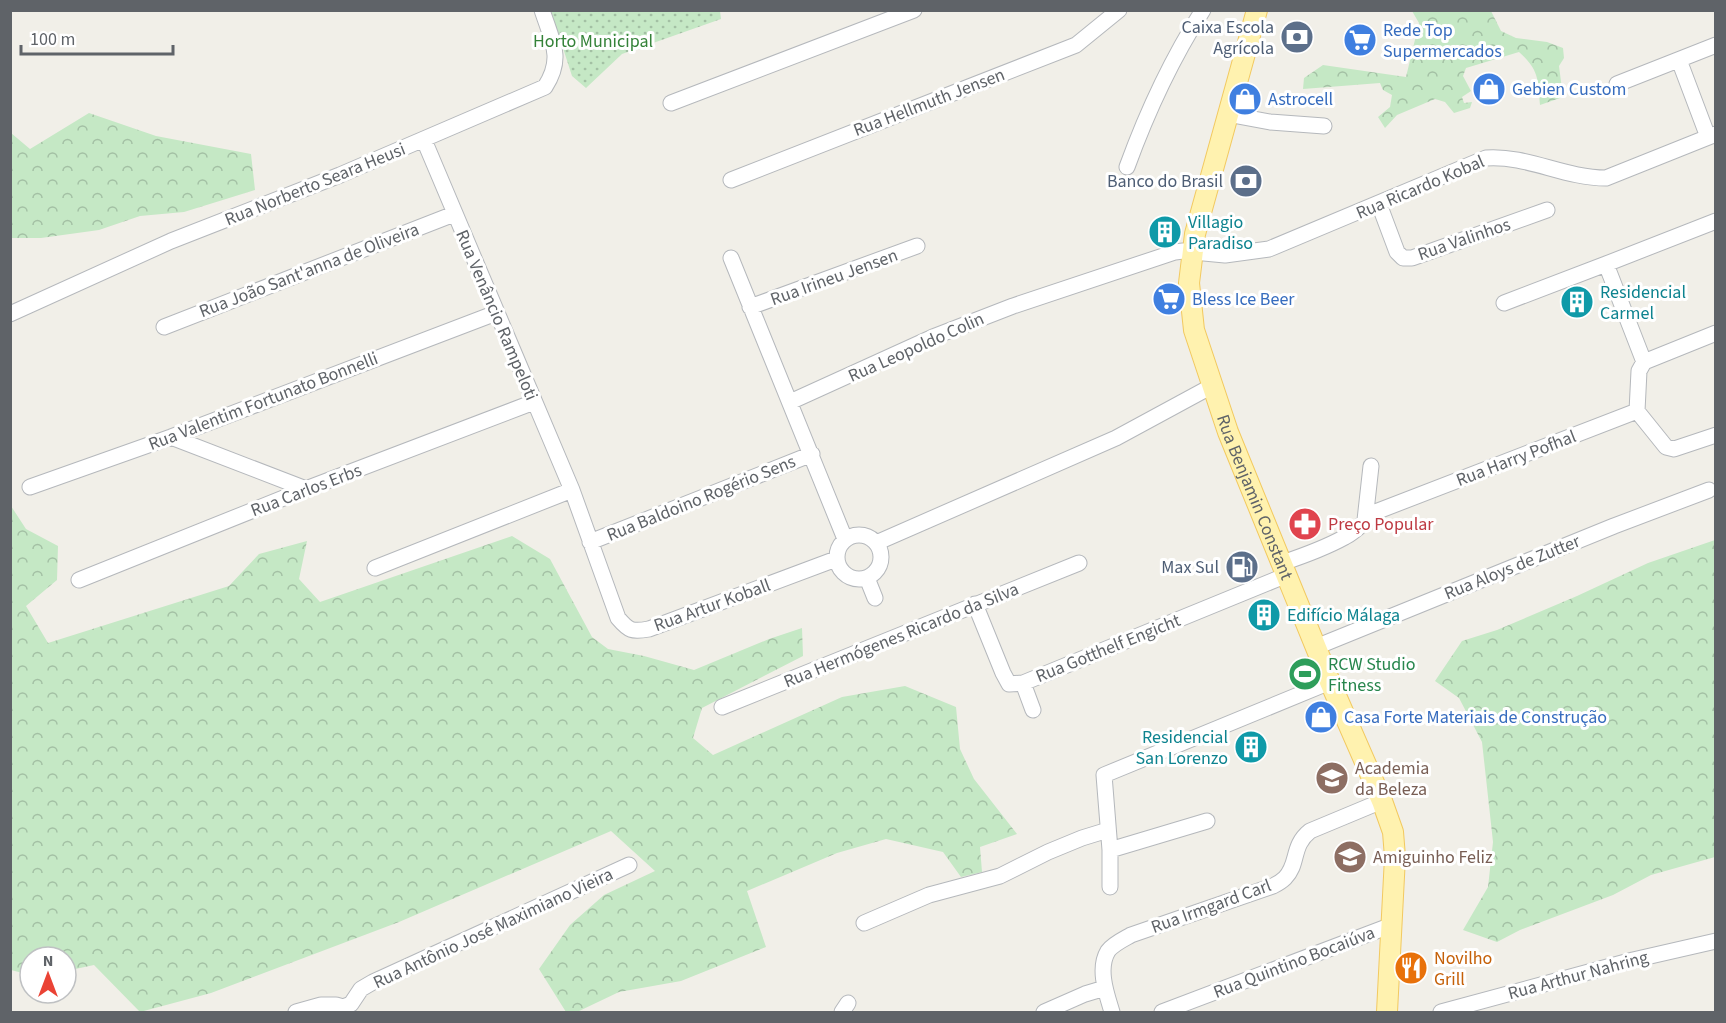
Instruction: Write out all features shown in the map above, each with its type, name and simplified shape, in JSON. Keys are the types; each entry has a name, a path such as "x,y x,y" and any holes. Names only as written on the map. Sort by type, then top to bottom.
{"main road":[{"name":"Rua Benjamin Constant","path":"1257,10 1199,213 1189,283 1194,330 1212,386 1330,682 1382,801 1395,842 1387,1012"}],"street":[{"name":"Rua Norberto Seara Heusi","path":"10,315 171,241 424,140 545,87 556,62 542,10"},
{"path":"671,103 914,10"},
{"name":"Rua Hellmuth Jensen","path":"731,180 1076,45 1119,10"},
{"path":"1127,167 1147,111 1182,42 1203,10"},
{"path":"1617,84 1716,45"},
{"path":"1679,60 1712,135"},
{"path":"1227,114 1270,122 1324,126"},
{"name":"Rua Ricardo Kobal","path":"1192,252 1225,255 1269,249 1486,158 1512,159 1588,178 1606,178 1712,135"},
{"name":"Rua Venâncio Rampeloti","path":"424,140 572,490"},
{"name":"Rua Valinhos","path":"1379,204 1397,252 1403,258 1412,258 1547,210"},
{"name":"Rua João Sant'anna de Oliveira","path":"164,327 454,214"},
{"path":"1504,303 1716,221"},
{"name":"Rua Irineu Jensen","path":"750,307 917,246"},
{"name":"Rua Leopoldo Colin","path":"790,402 933,337 1013,306 1174,252 1192,252"},
{"path":"731,258 845,539"},
{"path":"1606,264 1644,362"},
{"name":"Rua Valentim Fortunato Bonnelli","path":"30,487 171,437 496,313"},
{"path":"1716,333 1644,362 1639,371 1637,411 1666,447 1674,449 1716,435"},
{"path":"876,543 1116,438 1212,386"},
{"name":"Rua Carlos Erbs","path":"79,580 306,489 534,402"},
{"name":"Rua Harry Pofhal","path":"1285,569 1345,537 1378,511 1637,411"},
{"path":"171,437 306,489"},
{"name":"Rua Baldoino Rogério Sens","path":"590,542 812,454"},
{"path":"1365,520 1371,466"},
{"path":"375,568 572,490"},
{"name":"Rua Artur Koball","path":"572,490 618,618 626,627 634,631 649,628 836,559"},
{"name":"Rua Aloys de Zutter","path":"1316,646 1709,490"},
{"path":"862,534 870,537 876,543 882,558 879,566 867,578 851,578 838,567 836,559 840,544 845,539 862,534"},
{"name":"Rua Hermógenes Ricardo da Silva","path":"722,707 1079,563"},
{"name":"Rua Gotthelf Engicht","path":"975,604 1005,679 1009,684 1023,683 1285,569"},
{"path":"867,578 875,598"},
{"path":"1110,887 1110,850 1104,775 1330,682"},
{"path":"1023,683 1033,710"},
{"name":"Rua Irmgard Carl","path":"1112,1012 1105,988 1103,970 1107,953 1112,946 1131,935 1273,886 1285,878 1300,839 1310,831 1382,801"},
{"path":"1110,850 1208,821"},
{"path":"864,923 929,895 1000,876 1048,852 1107,830"},
{"name":"Rua Antônio José Maximiano Vieira","path":"296,1012 321,1005 343,1007 351,1004 361,989 374,982 629,865"},
{"name":"Rua Quintino Bocaiúva","path":"1162,1012 1392,926"},
{"name":"Rua Arthur Nahring","path":"1441,1012 1622,963 1716,941"},
{"path":"1044,1012 1105,988"}],"green space":[{"name":"Horto Municipal","path":"551,11 720,11 721,19 622,54 586,88 572,76"},
{"path":"1412,11 1491,11 1501,31 1516,38 1547,42 1563,48 1564,58 1559,66 1563,97 1540,105 1539,88 1534,70 1519,52 1466,68 1463,76 1471,91 1462,97 1464,103 1472,102 1470,108 1454,113 1445,102 1435,99 1397,115 1385,128 1378,117 1390,107 1392,95 1383,90 1380,83 1303,89 1304,78 1323,65 1406,77 1419,23"},
{"path":"89,113 156,136 251,154 255,190 184,212 140,216 99,230 41,238 11,238 11,133 30,149"},
{"path":"11,506 26,529 58,546 57,580 26,606 48,643 229,586 259,554 307,541 299,579 320,602 512,536 550,559 592,637 608,649 694,670 802,628 803,656 702,708 693,738 713,755 842,697 905,686 956,707 960,749 974,779 1017,834 980,847 982,872 961,877 943,852 886,839 837,853 747,891 766,947 681,981 619,992 577,1012 566,1012 539,969 570,925 604,895 655,871 611,831 399,922 211,993 140,1012 94,965 78,968 78,945 18,945 18,972 11,970"},
{"path":"1715,540 1715,857 1651,875 1613,895 1520,930 1497,942 1463,930 1488,887 1493,842 1482,742 1459,698 1435,681 1462,641 1497,630 1648,563"}],"place":[{"name":"Caixa Escola Agrícola","path":"1297,37"},
{"name":"Rede Top Supermercados","path":"1360,40"},
{"name":"Gebien Custom","path":"1489,89"},
{"name":"Astrocell","path":"1245,99"},
{"name":"Banco do Brasil","path":"1246,181"},
{"name":"Villagio Paradiso","path":"1165,232"},
{"name":"Bless Ice Beer","path":"1169,299"},
{"name":"Residencial Carmel","path":"1577,302"},
{"name":"Preço Popular","path":"1305,524"},
{"name":"Max Sul","path":"1242,567"},
{"name":"Edifício Málaga","path":"1264,615"},
{"name":"RCW Studio Fitness","path":"1305,674"},
{"name":"Casa Forte Materiais de Construção","path":"1321,717"},
{"name":"Residencial San Lorenzo","path":"1251,747"},
{"name":"Academia da Beleza","path":"1332,778"},
{"name":"Amiguinho Feliz","path":"1350,857"},
{"name":"Novilho Grill","path":"1411,968"}]}
